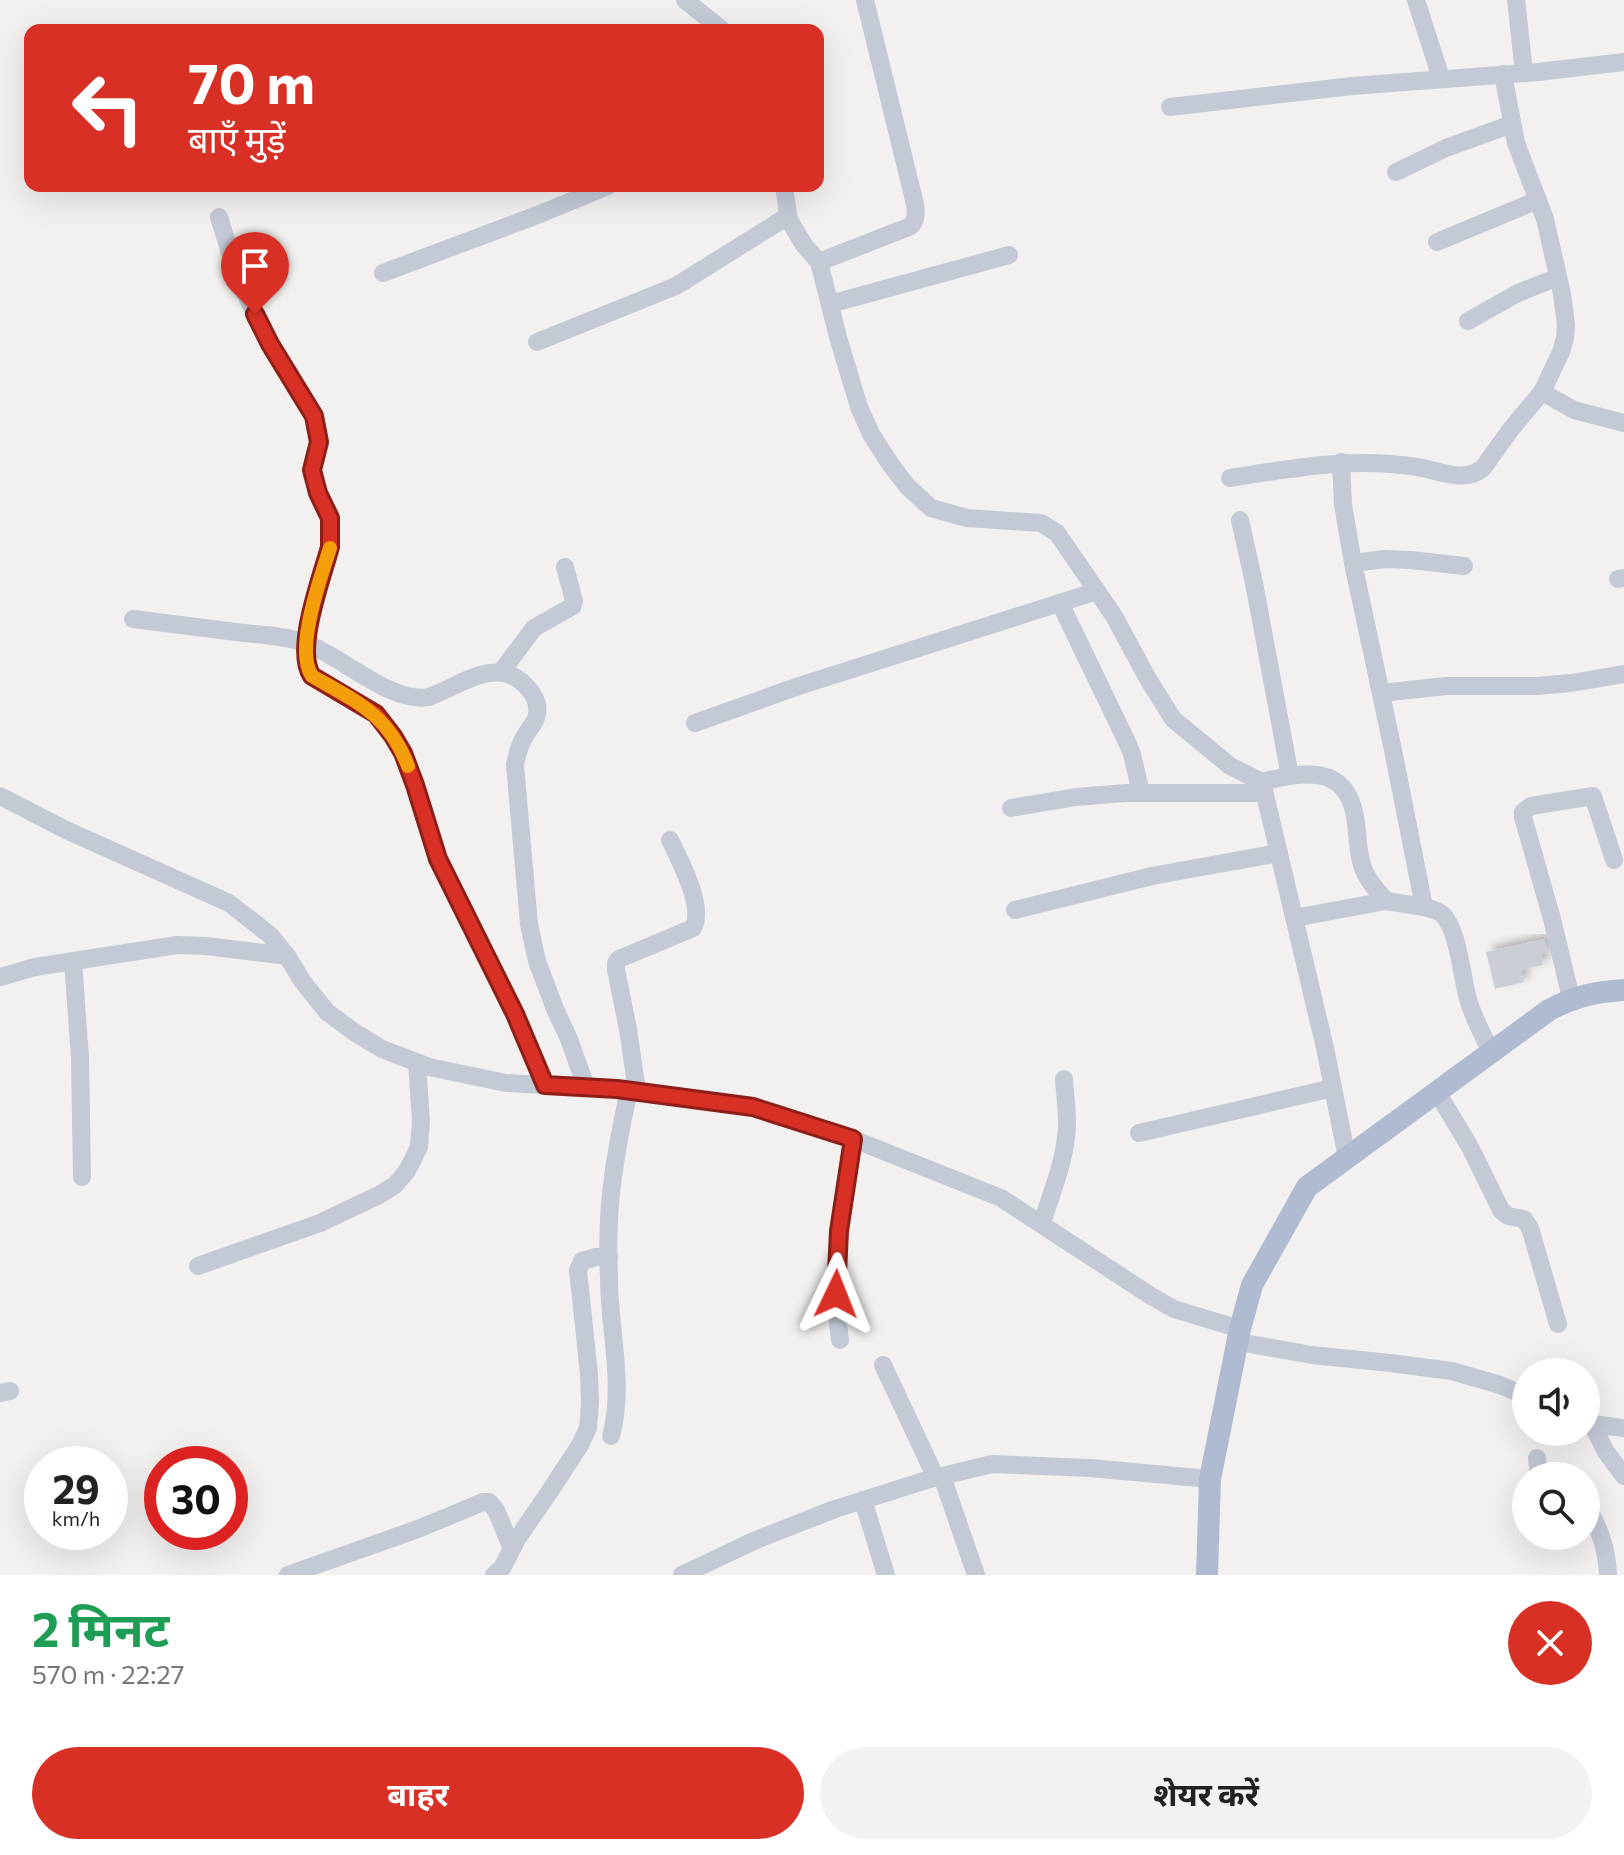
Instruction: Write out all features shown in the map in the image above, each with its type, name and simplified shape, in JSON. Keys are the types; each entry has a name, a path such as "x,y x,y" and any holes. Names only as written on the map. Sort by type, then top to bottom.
{"main road":[{"path":"1207,1575 1210,1479 1252,1285 1307,1187 1549,1010 1571,998 1624,990"}],"street":[{"path":"685,0 715,24"},
{"path":"819,262 911,226 915,221 915,204 865,0"},
{"path":"1416,0 1441,78"},
{"path":"1516,0 1531,72"},
{"path":"1170,107 1352,86 1624,62"},
{"path":"1230,478 1341,462 1417,467 1468,476 1478,473 1511,429 1549,397 1565,338 1562,294 1545,219 1516,143 1503,74"},
{"path":"1396,172 1446,148 1512,124"},
{"path":"383,273 594,192"},
{"path":"785,192 788,216 795,232 819,262 859,407 871,434 907,486 931,508 945,513 967,518 1041,523 1057,533 1114,616 1173,719 1230,766 1263,788 1347,1158"},
{"path":"1437,242 1538,200"},
{"path":"537,342 676,286 788,216"},
{"path":"219,217 235,269 255,314 314,416 318,431 319,442 312,470 318,493 330,518 331,532 305,653 312,676 376,714 403,753 438,859 515,1014 545,1085"},
{"path":"830,304 1009,255"},
{"path":"1468,321 1518,293 1558,277"},
{"path":"1549,397 1574,410 1624,423"},
{"path":"1341,462 1343,505 1353,563 1424,907"},
{"path":"1240,520 1290,776"},
{"path":"1353,563 1385,559 1464,566"},
{"path":"501,672 534,628 573,606 565,567"},
{"path":"695,723 813,681 1097,591"},
{"path":"1060,603 1132,754 1141,793"},
{"path":"133,619 267,636 408,697 420,698 446,691 482,674 508,672 519,678 538,702 536,720 523,738 515,765 529,924 546,988 586,1087"},
{"path":"1381,693 1446,686 1537,686 1624,674"},
{"path":"1011,808 1076,797 1263,788 1290,776 1315,774 1338,782 1345,791 1355,815 1362,868 1386,901"},
{"path":"0,796 66,830 229,903 270,935 317,1001 337,1020 382,1049 417,1063 506,1083 633,1091 753,1107 853,1139 1001,1198 1151,1296 1239,1336 1312,1355 1452,1371 1512,1391"},
{"path":"1571,998 1523,812 1531,806 1593,796 1614,860"},
{"path":"611,1436 616,1397 609,1305 610,1205 615,1161 633,1091 628,1029 616,963 696,924 692,893 670,840"},
{"path":"1015,910 1152,876 1279,853"},
{"path":"1294,918 1386,901 1424,907 1444,915 1458,951 1469,1002 1498,1046"},
{"path":"0,977 73,961 177,945 287,956"},
{"path":"73,961 80,1058 82,1177"},
{"path":"198,1266 320,1223 395,1185 407,1171 419,1147 421,1121 417,1063"},
{"path":"1042,1224 1066,1137 1064,1079"},
{"path":"1139,1133 1333,1088"},
{"path":"1437,1092 1470,1147 1501,1210 1508,1216 1524,1219 1530,1228 1558,1324"},
{"path":"840,1340 836,1294 839,1231 853,1139"},
{"path":"494,1575 502,1568 588,1428 589,1374 578,1270 582,1261 609,1257"},
{"path":"883,1365 939,1477 976,1575"},
{"path":"1600,1425 1624,1428"},
{"path":"1600,1442 1624,1476"},
{"path":"682,1575 756,1540 863,1500 992,1464 1090,1468 1210,1479"},
{"path":"863,1500 886,1575"},
{"path":"288,1575 418,1529 483,1502 492,1504 512,1549"},
{"path":"1600,1531 1608,1575"}],"building":[{"path":"1544,939 1548,953 1541,954 1543,965 1521,970 1524,982 1495,989 1486,952"}],"slow traffic":[{"path":"330,548 306,638 307,668 312,676 376,714 393,736 408,766"}],"route":[{"path":"255,314 314,416 318,431 319,442 312,470 318,493 330,518 331,532 330,547 306,638 307,668 312,676 376,714 403,753 438,859 515,1014 545,1085 617,1089 753,1107 853,1139 839,1231 836,1294"}]}
